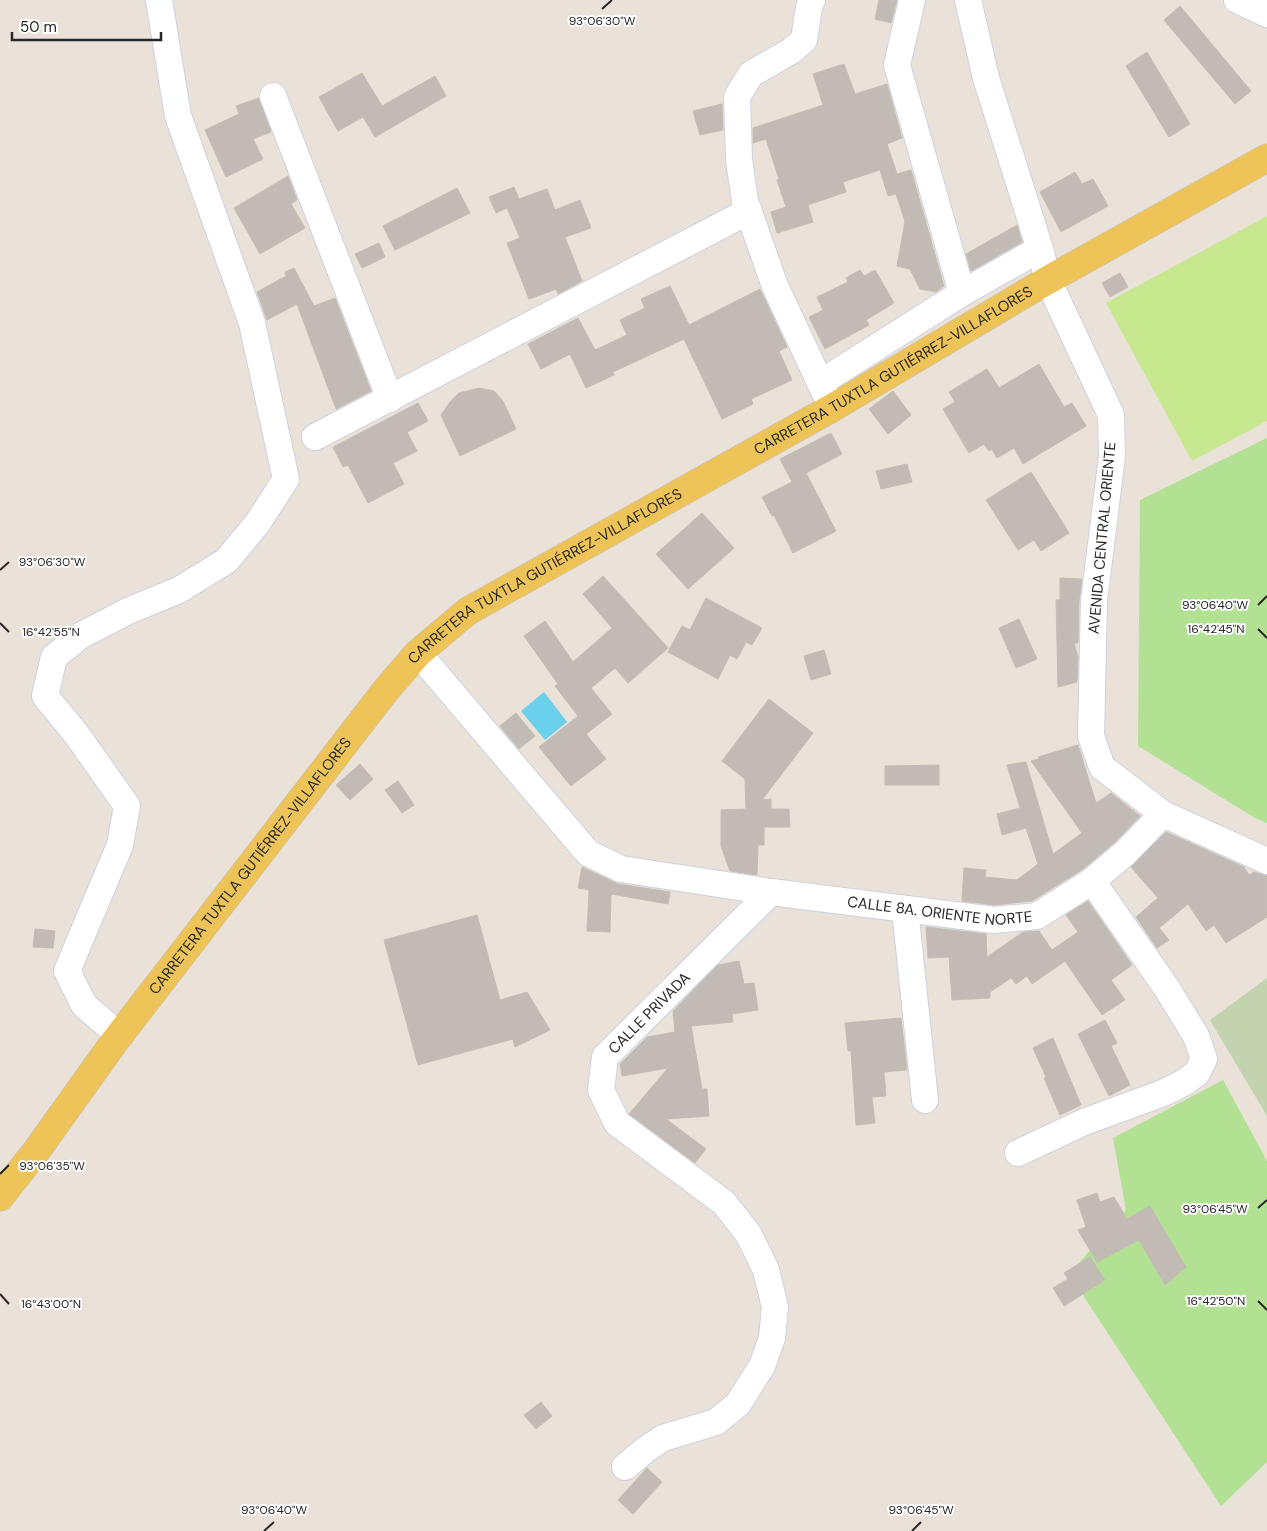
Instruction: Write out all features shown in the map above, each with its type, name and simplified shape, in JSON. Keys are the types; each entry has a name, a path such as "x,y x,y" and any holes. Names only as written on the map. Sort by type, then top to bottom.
{"main road":[{"name":"CARRETERA TUXTLA GUTIÉRREZ-VILLAFLORES","path":"0,1197 37,1150 120,1036 386,690 418,653 468,611 832,408 1048,280 1267,158"}],"street":[{"path":"120,1036 84,1005 67,971 120,845 126,806 77,735 45,696 54,657 80,636 128,611 179,590 226,561 257,524 286,479 252,323 178,116 159,0"},
{"path":"812,0 809,6 804,40 791,51 751,74 736,97 739,160 745,202 775,286 832,408"},
{"path":"912,0 897,66 962,293"},
{"name":"AVENIDA CENTRAL ORIENTE","path":"968,0 986,78 1048,280 1111,415 1112,456 1094,601 1091,736 1102,767 1163,814 1267,861"},
{"path":"1237,0 1267,14"},
{"path":"273,96 390,399"},
{"path":"315,437 749,211"},
{"path":"820,383 962,293 1040,249"},
{"path":"418,653 588,853 621,869 771,892"},
{"name":"CALLE 8A. ORIENTE NORTE","path":"771,892 994,920 1037,916 1092,881 1125,852 1163,814"},
{"path":"1018,1152 1084,1122 1163,1093 1185,1082 1197,1073 1204,1059 1196,1036 1166,987 1092,881"},
{"name":"CALLE PRIVADA","path":"625,1467 663,1438 716,1422 738,1404 762,1366 772,1338 774,1307 766,1270 749,1235 724,1203 617,1123 601,1090 605,1057 771,892"},
{"path":"905,909 926,1100"}],"green space":[{"path":"1267,216 1267,421 1192,461 1106,303"},
{"path":"1267,438 1267,823 1255,818 1138,746 1140,500"},
{"path":"1267,978 1267,1116 1210,1020"},
{"path":"1223,1080 1267,1161 1267,1462 1221,1506 1069,1274 1126,1210 1113,1138"}],"water":[{"path":"544,692 567,722 545,740 521,711"}],"building":[{"path":"879,0 897,0 891,23 875,19"},
{"path":"1180,6 1251,91 1235,104 1164,20"},
{"path":"1147,52 1190,124 1169,137 1126,66"},
{"path":"844,64 855,94 887,84 902,138 887,144 897,174 911,170 944,286 936,292 920,289 910,269 897,266 905,221 896,194 888,196 880,170 843,182 846,192 808,205 813,222 777,233 771,212 786,207 766,139 753,143 753,128 823,105 813,74"},
{"path":"362,73 382,106 435,76 446,96 375,137 363,117 338,131 319,97"},
{"path":"259,98 271,132 253,139 263,159 226,177 205,130 239,114 236,106"},
{"path":"722,104 723,130 700,135 693,111"},
{"path":"1075,172 1082,184 1093,179 1108,206 1061,232 1040,192"},
{"path":"288,176 297,200 291,204 305,228 260,254 234,208"},
{"path":"514,187 519,199 547,189 555,210 580,200 591,228 565,237 582,281 558,294 556,289 529,299 507,243 520,238 507,208 496,213 489,197"},
{"path":"457,188 470,213 395,250 383,226"},
{"path":"1017,225 1022,242 971,271 966,254"},
{"path":"379,243 385,257 362,268 355,254"},
{"path":"294,268 314,306 335,298 371,391 336,409 297,304 267,320 257,292 286,276 285,272"},
{"path":"860,270 864,276 875,270 894,303 866,320 869,325 825,349 809,317 823,310 817,297 848,282 846,278"},
{"path":"1120,273 1128,287 1110,297 1102,283"},
{"path":"670,286 689,325 760,289 787,347 779,351 792,380 751,399 753,404 722,419 684,339 613,372 614,375 586,388 570,354 541,369 528,344 578,318 595,350 627,335 620,320 645,308 641,299"},
{"path":"1039,364 1064,407 1072,403 1086,426 1023,464 1014,448 997,458 992,449 989,451 984,444 969,453 943,409 955,402 949,392 987,369 999,388"},
{"path":"479,388 494,391 503,401 516,429 460,456 441,415 459,393"},
{"path":"893,391 911,415 888,434 869,409"},
{"path":"418,403 428,421 407,432 417,451 393,463 404,484 368,503 348,465 343,467 333,447"},
{"path":"831,433 842,454 806,473 836,531 793,553 774,515 772,516 762,497 792,482 780,459"},
{"path":"907,464 912,482 881,489 876,471"},
{"path":"1031,472 1069,533 1041,551 1034,540 1018,550 986,500"},
{"path":"702,513 734,548 688,589 656,554"},
{"path":"603,576 668,648 628,683 615,668 591,688 612,714 586,734 606,759 571,786 539,747 578,716 555,686 558,684 524,636 545,621 573,662 612,628 583,594"},
{"path":"1060,578 1082,579 1079,601 1078,643 1074,643 1078,657 1077,682 1058,687 1056,600 1060,600"},
{"path":"706,598 762,628 752,645 746,642 737,659 730,655 718,679 668,652 682,626 690,630"},
{"path":"1019,619 1037,659 1016,668 999,628"},
{"path":"824,650 831,674 811,680 804,656"},
{"path":"769,699 813,733 762,800 771,799 771,809 789,809 790,827 764,827 764,845 758,845 757,875 730,871 721,846 721,810 746,809 745,779 722,761"},
{"path":"516,713 535,736 519,749 500,726"},
{"path":"1078,745 1096,803 1111,793 1140,816 1115,842 1083,869 1032,901 994,905 962,901 964,868 986,870 985,877 1017,880 1038,864 1026,828 1002,835 997,814 1020,808 1007,765 1026,762 1053,854 1082,833 1031,761 1039,759 1038,757"},
{"path":"360,764 373,779 350,800 336,785"},
{"path":"939,765 939,785 885,785 885,766"},
{"path":"398,781 414,805 402,813 385,790"},
{"path":"1166,832 1244,867 1249,875 1254,872 1267,876 1267,917 1226,943 1214,925 1206,931 1188,904 1159,928 1169,940 1157,948 1136,917 1158,898 1131,867"},
{"path":"582,867 618,884 670,892 668,904 611,894 610,932 587,931 589,890 578,888"},
{"path":"1088,901 1132,965 1111,980 1125,1000 1102,1015 1065,961 1032,984 1027,976 1016,984 1011,978 990,992 990,998 952,1000 949,957 928,958 926,927 986,934 987,957 1023,932 1039,931 1052,950 1078,932 1066,915"},
{"path":"477,915 500,1000 527,992 550,1030 515,1047 513,1039 418,1065 384,940"},
{"path":"35,929 55,931 53,948 33,947"},
{"path":"739,961 744,984 754,983 758,1010 732,1014 733,1022 691,1026 702,1089 707,1089 709,1116 666,1119 706,1149 695,1163 629,1114 668,1068 622,1076 620,1064 647,1037 675,1032 673,1011 718,965"},
{"path":"901,1018 907,1070 884,1072 886,1096 872,1097 875,1123 856,1125 851,1051 848,1051 845,1023"},
{"path":"1105,1020 1117,1043 1111,1046 1130,1085 1109,1096 1078,1034"},
{"path":"1053,1038 1081,1105 1060,1115 1033,1048"},
{"path":"1097,1193 1100,1202 1114,1197 1127,1219 1150,1206 1186,1267 1165,1285 1139,1240 1097,1262 1078,1230 1086,1227 1077,1200"},
{"path":"1090,1257 1105,1280 1064,1306 1053,1288 1068,1279 1064,1273"},
{"path":"541,1402 552,1416 536,1429 524,1415"},
{"path":"647,1468 662,1482 633,1514 618,1500"}]}
